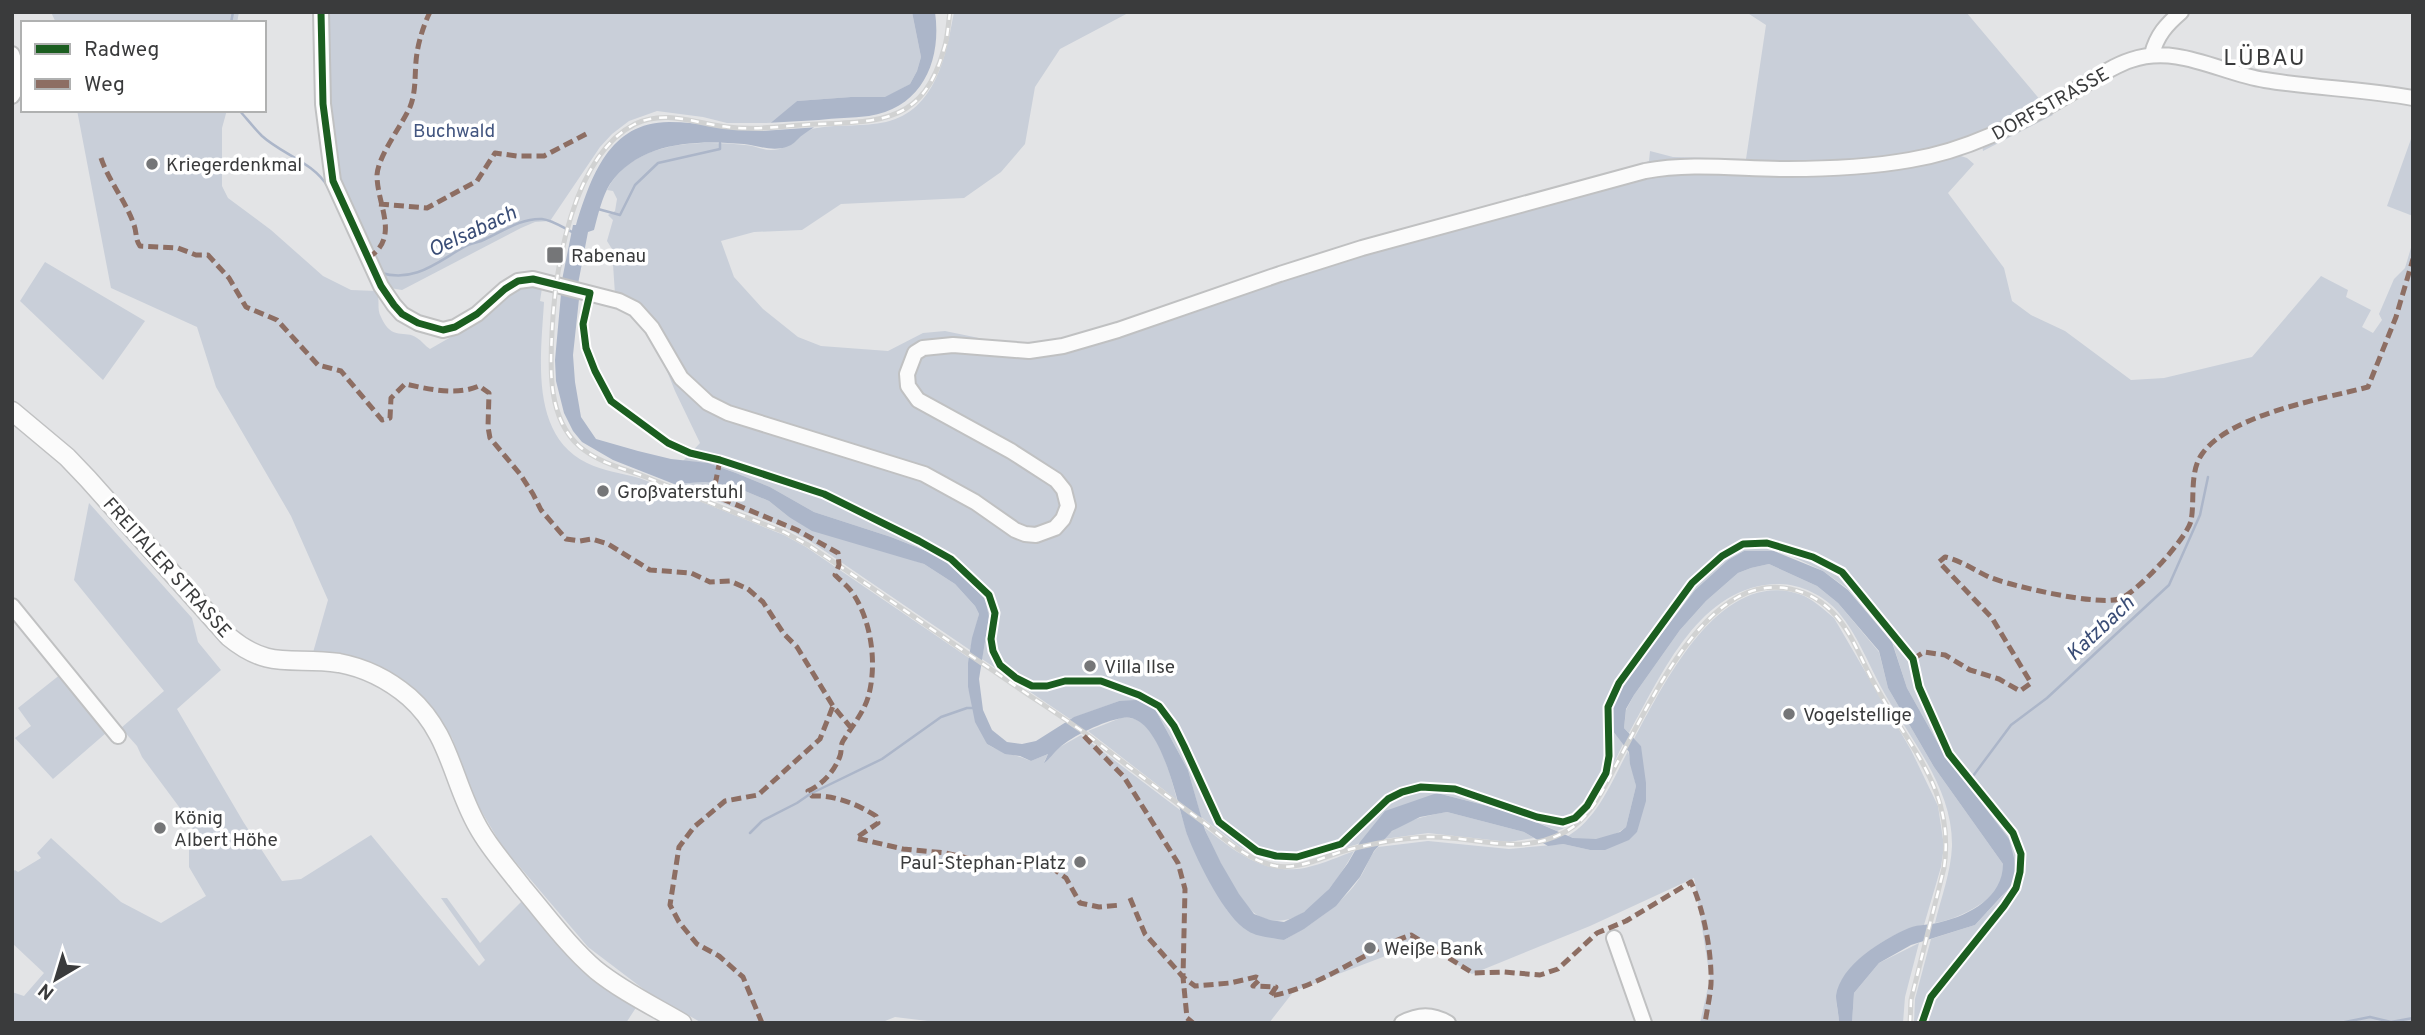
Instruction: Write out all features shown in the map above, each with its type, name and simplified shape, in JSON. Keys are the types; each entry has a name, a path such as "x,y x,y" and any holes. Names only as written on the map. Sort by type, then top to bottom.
{"main road":[{"name":"FREITALER STRASSE","path":"12,411 67,457 229,636 242,647 272,660 336,663 366,670 382,677 410,698 438,731 478,828 566,940 597,971 682,1023"}],"street":[{"name":"DORFSTRASSE","path":"321,12 323,104 332,181 384,291 402,314 418,323 443,330 455,327 477,314 505,289 524,279 619,301 641,315 652,328 681,378 709,403 813,441 924,474 975,502 1015,530 1036,535 1055,528 1063,519 1068,506 1064,491 1056,480 1036,466 918,400 908,386 907,374 915,354 923,348 953,345 1029,351 1063,346 1350,252 1645,171 1673,166 1789,169 1871,166 1912,160 1985,138 2028,119 2127,61 2152,54 2189,59 2263,80 2413,98"},
{"path":"2152,54 2156,39 2181,12"},
{"path":"12,54 21,81 12,96"},
{"path":"12,606 118,736"},
{"path":"1614,938 1644,1023"},
{"path":"1402,1023 1415,1016 1433,1016 1448,1023"}],"green space":[{"path":"51,12 239,12 237,21 55,21"},
{"name":"Buchwald","path":"327,12 912,12 921,57 910,84 885,98 851,97 797,101 772,123 727,123 657,111 629,121 600,147 550,221 535,222 521,228 402,290 384,287 342,188 330,124"},
{"path":"954,12 1130,12 1060,49 1035,87 1025,144 1001,172 964,198 841,204 802,230 754,232 721,241 734,277 763,309 798,337 821,346 888,351 923,333 945,331 1008,344 1042,342 1081,335 1323,252 1639,165 1649,161 1650,151 1673,157 1746,159 1766,25 1746,12 1966,12 2053,115 1983,151 1982,145 1955,154 1974,164 1948,193 2004,268 2012,301 2031,315 2065,331 2131,380 2164,378 2252,357 2321,276 2348,290 2346,297 2371,310 2362,327 2373,333 2382,320 2379,314 2394,279 2405,268 2413,241 2413,1023 1914,1023 1915,999 1931,939 1975,925 2002,896 2015,874 1973,792 1945,756 1907,688 1892,641 1848,589 1823,571 1774,551 1744,551 1728,560 1695,590 1622,685 1611,707 1612,730 1623,744 1597,795 1580,817 1569,825 1557,831 1515,813 1437,793 1358,844 1298,862 1276,862 1240,847 1201,817 1188,770 1155,709 1119,701 1070,719 982,659 989,617 967,577 934,554 814,512 770,487 736,473 708,463 683,461 700,443 675,391 640,304 615,294 612,249 607,241 613,220 608,215 615,211 617,199 613,191 607,190 618,174 632,162 667,147 687,144 726,143 768,150 778,149 811,130 877,124 903,116 917,106 936,79"},
{"path":"77,112 226,112 222,128 222,186 228,198 271,230 323,276 351,290 376,291 380,314 390,330 419,339 430,349 477,322 508,290 542,288 540,301 544,302 541,346 543,392 547,414 555,433 568,450 593,466 639,478 784,535 806,547 969,658 968,687 987,744 1031,761 1048,754 1044,762 1058,748 1081,735 1180,810 1188,837 1227,910 1284,940 1316,920 1345,896 1378,847 1428,841 1509,849 1563,844 1590,850 1637,832 1641,746 1634,739 1678,662 1720,614 1744,598 1770,591 1799,594 1834,618 1911,750 1938,806 1944,846 1941,867 1924,925 1884,941 1848,971 1837,995 1839,1023 1700,1023 1710,978 1694,878 1590,926 1472,974 1422,942 1294,991 1269,1023 944,1023 895,1017 880,1023 702,1023 646,991 588,947 502,846 477,804 452,738 429,705 312,656 328,600 291,516 216,387 197,327 111,288"},
{"path":"2411,139 2413,140 2413,216 2387,206"},
{"path":"45,262 145,321 103,380 20,301"},
{"path":"705,482 733,486 769,501 789,517 924,564 955,584 975,606 979,614 970,650 810,541 784,527 674,484"},
{"path":"89,503 192,618 198,642 221,670 177,709 244,823 282,881 301,879 371,835 479,966 485,960 441,898 447,898 480,943 525,898 639,1003 626,1023 12,1023 12,992 24,996 44,973 12,943 12,872 18,872 41,858 37,853 51,838 121,902 161,923 206,896 189,867 189,832 194,827 142,757 137,746 121,728 164,691 74,580"},
{"path":"1769,564 1817,586 1838,603 1879,652 1888,688 1934,767 2003,864 2003,879 1998,889 1983,903 1953,918 1935,923 1948,875 1952,846 1945,803 1927,763 1881,687 1851,630 1827,601 1812,592 1779,584 1751,588 1727,599 1687,636 1655,685 1629,733 1624,728 1626,710 1634,695 1680,630 1706,601 1738,573"},
{"path":"61,674 106,733 53,779 15,738 31,726 18,708"},
{"path":"1123,717 1139,721 1153,736 1164,757 1177,800 1088,731"},
{"path":"1628,751 1636,786 1626,827 1614,835 1598,839 1583,840 1568,836 1596,809"},
{"path":"1447,812 1524,832 1534,838 1509,842 1428,833 1384,839 1405,824"},
{"path":"1204,827 1247,857 1270,867 1310,867 1354,851 1327,892 1315,904 1287,920 1272,920 1257,915 1243,900"},
{"path":"1919,943 1905,997 1903,1023 1852,1023 1854,993 1879,963"}],"water":[{"path":"912,12 935,12 935,48 925,79 903,103 869,116 819,120 793,144 785,147 773,149 744,144 688,144 653,151 637,159 622,170 607,189 594,230 588,232 578,284 562,280 573,225 576,225 596,171 617,142 631,131 648,124 669,122 761,131 797,101 885,97 910,84 917,71 921,57"},
{"path":"561,294 579,299 573,355 575,382 581,417 596,439 671,459 708,463 736,473 770,487 814,512 934,554 967,577 985,599 989,617 979,679 983,710 992,730 1007,742 1022,744 1036,741 1074,717 1119,701 1136,700 1155,709 1188,770 1205,830 1239,894 1254,914 1284,922 1304,912 1329,889 1360,842 1385,811 1437,793 1515,813 1573,838 1596,839 1620,832 1626,827 1636,786 1629,752 1612,730 1611,707 1622,685 1695,590 1728,560 1744,551 1774,551 1823,571 1848,590 1892,642 1907,688 1945,756 2009,839 2015,874 2010,887 1975,925 1911,945 1879,963 1854,993 1852,1023 1839,1023 1836,996 1839,985 1845,974 1864,954 1909,928 1952,919 1983,903 1997,886 2002,876 2003,864 1934,767 1888,688 1879,651 1838,603 1817,586 1769,564 1738,573 1706,601 1680,630 1626,709 1624,728 1641,746 1646,783 1646,801 1637,832 1629,840 1605,850 1590,850 1563,844 1548,846 1524,832 1447,812 1420,817 1392,831 1374,851 1360,877 1336,906 1304,929 1284,940 1252,933 1230,914 1205,874 1188,837 1158,745 1148,729 1136,720 1122,718 1106,722 1065,743 1044,763 1048,754 1031,761 1005,754 987,744 975,722 968,687 968,663 979,614 955,584 924,564 812,531 769,501 733,486 705,482 674,484 613,460 582,442 564,413 556,381 555,360"}],"pier":[{"path":"819,120 819,127 761,131 761,126 766,123"}],"waterway":[{"name":"Oelsabach","path":"231,21 233,12"},
{"name":"Oelsabach","path":"241,112 270,143 314,171 328,187"},
{"path":"598,209 620,215 635,185 658,163 720,149 720,143"},
{"name":"Oelsabach","path":"381,273 416,273 468,245 534,219 554,222 572,232"},
{"name":"Katzbach","path":"1973,776 2011,725 2047,698 2169,585 2200,515 2208,477"},
{"path":"750,833 762,821 810,794 882,759 941,717 974,708"},
{"path":"2340,1023 2370,1017 2391,1022 2413,1018"}],"railway":[{"path":"950,12 945,44 936,73 925,91 898,113 862,122 750,128 658,118 635,124 613,140 596,161 582,187 571,216 557,277 552,332 553,393 561,422 579,446 611,464 784,532 808,545 1085,733 1237,848 1276,866 1305,864 1351,849 1409,838 1446,838 1514,844 1531,843 1565,832 1582,819 1595,803 1653,696 1700,628 1718,610 1751,591 1777,587 1803,592 1826,606 1848,633 1873,681 1928,773 1943,817 1946,841 1944,868 1911,1000 1910,1023"}],"marked path":[{"path":"368,258 378,250 385,231 378,187 378,167 412,101 418,48 430,12"},
{"path":"379,204 427,208 477,181 495,153 544,156 588,133"},
{"path":"101,158 131,216 140,246 178,248 196,255 208,255 229,278 246,307 277,320 318,365 341,371 382,420 390,418 391,398 405,384 452,391 479,386 489,393 490,438 520,474 541,510 566,539 592,539 608,544 650,570 691,573 710,582 730,581 748,589 763,602 784,634 797,647 833,706 852,729"},
{"path":"1913,659 1924,652 1945,655 1970,670 1999,679 2020,691 2031,683 1992,618 1939,562 1945,557 2000,581 2054,594 2092,600 2119,599 2127,595 2160,565 2187,529 2191,521 2195,469 2202,454 2215,440 2255,418 2368,387 2396,317 2413,259"},
{"path":"720,460 713,495 797,530 838,553 839,565 835,575 854,595 865,617 872,656 867,700 843,741 835,767 823,781 808,791 812,796 846,801 876,816 878,823 856,838 903,849 946,853 980,861 1052,868 1066,878 1080,903 1099,907 1121,905"},
{"path":"762,1023 743,977 719,956 697,944 679,922 670,905 679,847 694,827 725,801 758,795 820,739 833,706"},
{"path":"1084,736 1124,777 1178,863 1185,889 1183,977 1187,1018 1193,1023"},
{"path":"1130,898 1145,934 1183,977 1195,986 1230,983 1256,977 1260,979 1253,986 1276,987 1270,996 1307,985 1411,935 1473,973 1540,975 1558,969 1597,933 1626,921 1691,882 1703,918 1710,959 1711,984 1705,1023"}],"cycle path":[{"path":"321,12 323,104 333,181 381,286 402,314 418,323 443,330 455,327 477,314 518,281 533,279 590,293 583,324 586,348 611,401 668,443 690,453 824,494 951,559 989,595 995,613 991,639 1000,665 1032,686 1047,686 1065,681 1101,681 1139,695 1159,706 1174,726 1219,822 1257,851 1276,856 1297,857 1341,844 1388,799 1421,787 1455,789 1537,817 1563,822 1575,818 1587,806 1606,773 1609,756 1608,707 1619,683 1692,583 1722,556 1743,544 1767,543 1813,557 1842,572 1913,659 1919,687 1949,754 2013,833 2021,854 2016,888 1931,997 1922,1023"}],"place":[{"name":"Kriegerdenkmal","path":"152,164"},
{"name":"Rabenau","path":"555,255"},
{"name":"Großvaterstuhl","path":"603,491"},
{"name":"Villa Ilse","path":"1090,666"},
{"name":"Vogelstellige","path":"1789,714"},
{"name":"König Albert Höhe","path":"160,828"},
{"name":"Paul-Stephan-Platz","path":"1080,862"},
{"name":"Weiße Bank","path":"1370,948"}],"district":[{"name":"LÜBAU","path":"2265,57"}]}
